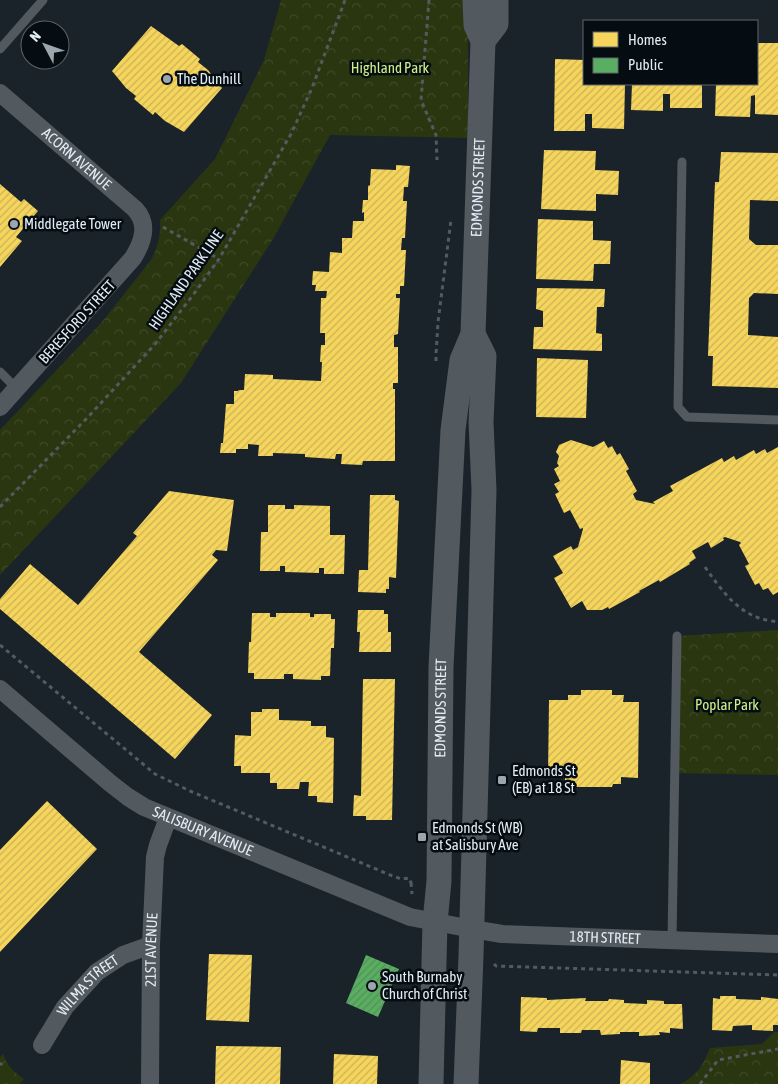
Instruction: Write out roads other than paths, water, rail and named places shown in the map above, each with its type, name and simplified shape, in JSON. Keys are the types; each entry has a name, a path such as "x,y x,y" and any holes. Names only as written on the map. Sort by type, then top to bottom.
{"street":[{"name":"EDMONDS STREET","path":"431,1084 435,922 438,882 441,666 453,430 462,360 473,334 483,41 476,25 475,0"},
{"path":"483,41 496,24 496,0"},
{"name":"ACORN AVENUE","path":"0,92 135,209 152,229"},
{"name":"BERESFORD STREET","path":"0,407 133,258 143,239 152,229"},
{"name":"EDMONDS STREET","path":"466,1084 484,490 481,422 484,356 473,334"},
{"name":"SALISBURY AVENUE","path":"0,689 110,783 144,807 410,917 435,922"},
{"name":"21ST AVENUE","path":"150,1084 151,945 155,858 168,818"},
{"name":"18TH STREET","path":"435,922 502,934 778,944"},
{"name":"WILMA STREET","path":"42,1045 66,1007 97,972 123,954 151,945"}],"lane":[{"path":"0,48 43,0"},
{"path":"682,162 678,407 687,417 778,420"},
{"path":"0,372 18,388"},
{"path":"672,940 677,636"}],"place":[{"name":"The Dunhill","path":"167,79"},
{"name":"Middlegate Tower","path":"14,224"},
{"name":"Edmonds St (EB) at 18 St","path":"502,780"},
{"name":"Edmonds St (WB) at Salisbury Ave","path":"422,837"},
{"name":"South Burnaby Church of Christ","path":"372,986"}],"park label":[{"name":"Highland Park","path":"390,68"},
{"name":"Poplar Park","path":"727,705"}]}
